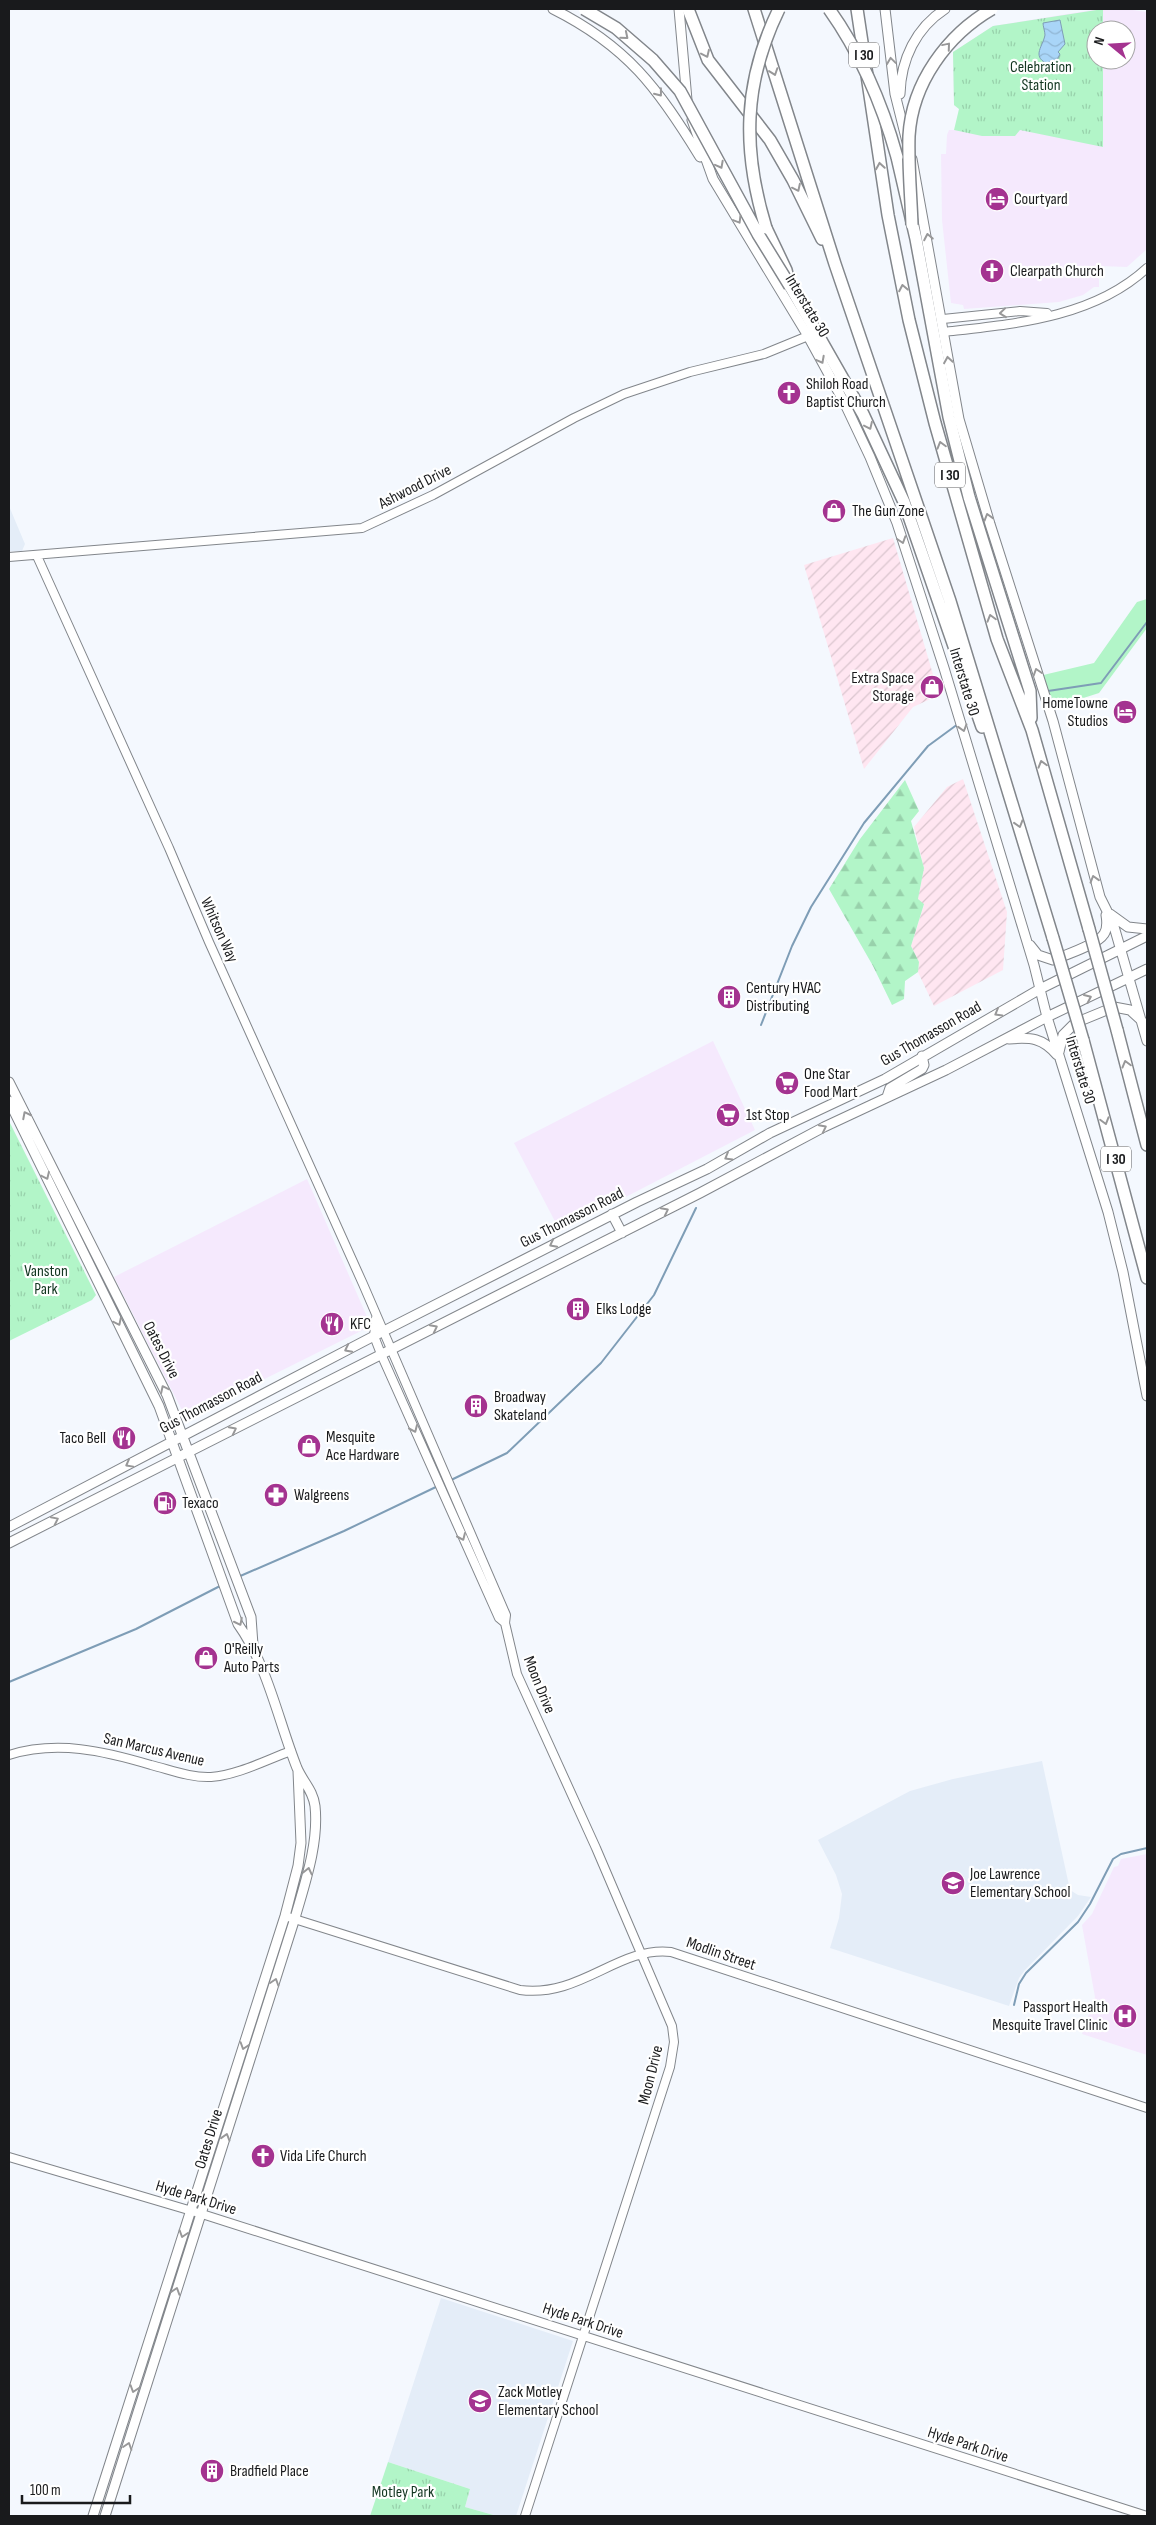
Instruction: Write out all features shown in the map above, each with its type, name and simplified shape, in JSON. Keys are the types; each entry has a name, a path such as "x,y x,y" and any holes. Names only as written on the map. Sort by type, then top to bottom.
{"highway":[{"path":"584,9 616,28 653,60 680,92 758,234 864,414 904,502 972,703 1012,801"},
{"path":"688,9 708,60 770,140 793,180 840,278"},
{"name":"I 30","path":"754,9 840,278 915,494 1012,801 1082,1040 1147,1278"},
{"path":"779,9 766,38 755,72 749,125 751,168 766,228 786,270 790,286"},
{"path":"828,9 865,67 886,118 940,336 949,417 969,497 1030,691 1032,730"},
{"name":"I 30","path":"857,9 888,214 909,320 935,422 997,639 1032,730 1117,1030 1147,1145"},
{"path":"912,225 909,135 914,109 922,85 932,66 956,36 992,9"}],"main road":[{"path":"553,9 594,32 618,49 642,72 661,96 713,179"},
{"name":"Interstate 30","path":"679,9 685,88 698,140 713,179 808,336 855,425 889,501 944,668 1027,940 1047,1016 1108,1212 1123,1272 1147,1396"},
{"path":"885,9 899,112 913,162 943,319 940,336 968,454 1053,721 1089,862 1121,949 1147,1041"},
{"path":"899,112 901,76 907,54 924,27 945,9"},
{"path":"1107,910 1128,927 1147,929"},
{"path":"1027,940 1038,955 1053,960 1097,940 1104,934 1107,925 1107,910"},
{"name":"Gus Thomasson Road","path":"9,1527 171,1440 612,1214 707,1169 770,1133 885,1079 1040,989 1147,936"},
{"name":"Gus Thomasson Road","path":"9,1540 190,1452 622,1233 824,1127 1004,1040 1047,1016 1130,979 1147,969"},
{"path":"1060,1056 1063,1035 1075,1023 1114,1008 1130,1010 1142,1022"},
{"path":"1004,1040 1025,1038 1044,1041 1060,1056"},
{"path":"887,1097 890,1088 922,1069 924,1065 922,1056"},
{"name":"Oates Drive","path":"9,1082 38,1149 159,1406 238,1624 253,1645 298,1771 301,1843 298,1866 285,1916 93,2516"},
{"name":"Oates Drive","path":"9,1102 38,1149"},
{"path":"612,1214 622,1233"},
{"name":"Oates Drive","path":"81,1240 163,1387 184,1434 251,1617 253,1645"},
{"name":"Oates Drive","path":"105,2516 202,2214 309,1868 315,1832 315,1806 311,1789 298,1771"}],"street":[{"path":"940,336 1021,323 1082,306 1104,298 1130,282 1147,268"},
{"path":"943,319 1020,311 1052,314"},
{"name":"Ashwood Drive","path":"9,557 362,528 433,495 624,394 690,372 764,354 808,336"},
{"name":"Whitson Way","path":"37,556 169,848 288,1123 376,1316"},
{"name":"Moon Drive","path":"376,1316 378,1334 499,1618 505,1623 517,1674 670,2017 673,2035 673,2052 670,2068 524,2516"},
{"name":"San Marcus Avenue","path":"9,1755 45,1748 81,1748 119,1756 192,1776 212,1777 233,1772 291,1750"},
{"name":"Modlin Street","path":"285,1916 494,1982 532,1991 566,1987 642,1954 661,1951 671,1952 1147,2108"},
{"name":"Hyde Park Drive","path":"9,2157 202,2214 1147,2516"}],"shaded area":[{"path":"1098,9 1125,9 1147,12 1147,249 1127,267 1099,266 1099,287 1094,287 1083,295 1059,302 964,309 963,305 951,303 942,220 941,154 946,154 947,135 949,130 955,130 959,109 954,105 953,52 993,26"},
{"path":"9,506 25,544 22,551 9,551"},
{"name":"Extra Space Storage","path":"893,538 939,695 913,707 864,769 804,565"},
{"path":"963,779 1007,912 1003,970 934,1006 918,972 919,962 911,946 924,905 918,899 924,868 914,827 947,787"},
{"path":"713,1041 755,1130 560,1231 514,1143"},
{"path":"307,1179 371,1326 186,1418 114,1277"},
{"name":"Joe Lawrence Elementary School","path":"1042,1761 1070,1890 1078,1895 1091,1897 1078,1916 1025,1970 1019,1978 1009,2006 830,1948 839,1918 842,1894 836,1875 818,1840 910,1791 953,1779"},
{"path":"1147,1854 1147,2055 1082,2034 1095,1997 1082,1925 1092,1914 1114,1867 1118,1866 1121,1859"},
{"name":"Zack Motley Elementary School","path":"441,2298 573,2341 516,2516 497,2516 465,2507 470,2489 388,2462"}],"green space":[{"name":"Celebration Station","path":"1103,9 1103,20 1086,20 1086,70 1103,70 1103,147 1020,130 1015,136 982,136 954,130 959,109 954,105 953,52 993,26"},
{"path":"1147,599 1147,628 1099,693 1049,709 1039,676 1094,663 1137,602"},
{"path":"905,780 919,811 911,821 924,868 918,899 924,904 911,946 919,962 918,972 905,981 904,999 892,1005 873,966 829,889 860,839"},
{"name":"Vanston Park","path":"9,1121 96,1295 92,1300 9,1341"},
{"name":"Motley Park","path":"388,2462 470,2489 465,2507 497,2516 370,2516"}],"water":[{"path":"1060,20 1065,44 1058,52 1060,54 1057,60 1046,63 1039,54 1045,35 1043,23"}],"waterway":[{"path":"1048,691 1101,683 1147,622"},
{"path":"761,1025 792,946 811,907 864,823 928,746 958,724"},
{"path":"449,1481 507,1453 601,1363 654,1295 696,1208"},
{"path":"238,1577 344,1531 438,1486"},
{"path":"9,1682 136,1629 220,1586"},
{"path":"1014,2005 1019,1984 1026,1973 1078,1922 1090,1904 1113,1859 1121,1854 1147,1848"}],"place":[{"name":"Courtyard","path":"997,199"},
{"name":"Clearpath Church","path":"992,271"},
{"name":"Shiloh Road Baptist Church","path":"789,393"},
{"name":"The Gun Zone","path":"834,511"},
{"name":"Extra Space Storage","path":"932,687"},
{"name":"HomeTowne Studios","path":"1125,712"},
{"name":"Century HVAC Distributing","path":"729,997"},
{"name":"One Star Food Mart","path":"787,1083"},
{"name":"1st Stop","path":"728,1115"},
{"name":"Elks Lodge","path":"578,1309"},
{"name":"KFC","path":"332,1324"},
{"name":"Broadway Skateland","path":"476,1406"},
{"name":"Taco Bell","path":"124,1438"},
{"name":"Mesquite Ace Hardware","path":"309,1446"},
{"name":"Walgreens","path":"276,1495"},
{"name":"Texaco","path":"165,1503"},
{"name":"O'Reilly Auto Parts","path":"206,1658"},
{"name":"Joe Lawrence Elementary School","path":"953,1883"},
{"name":"Passport Health Mesquite Travel Clinic","path":"1125,2016"},
{"name":"Vida Life Church","path":"263,2156"},
{"name":"Zack Motley Elementary School","path":"480,2401"},
{"name":"Bradfield Place","path":"212,2471"}]}
